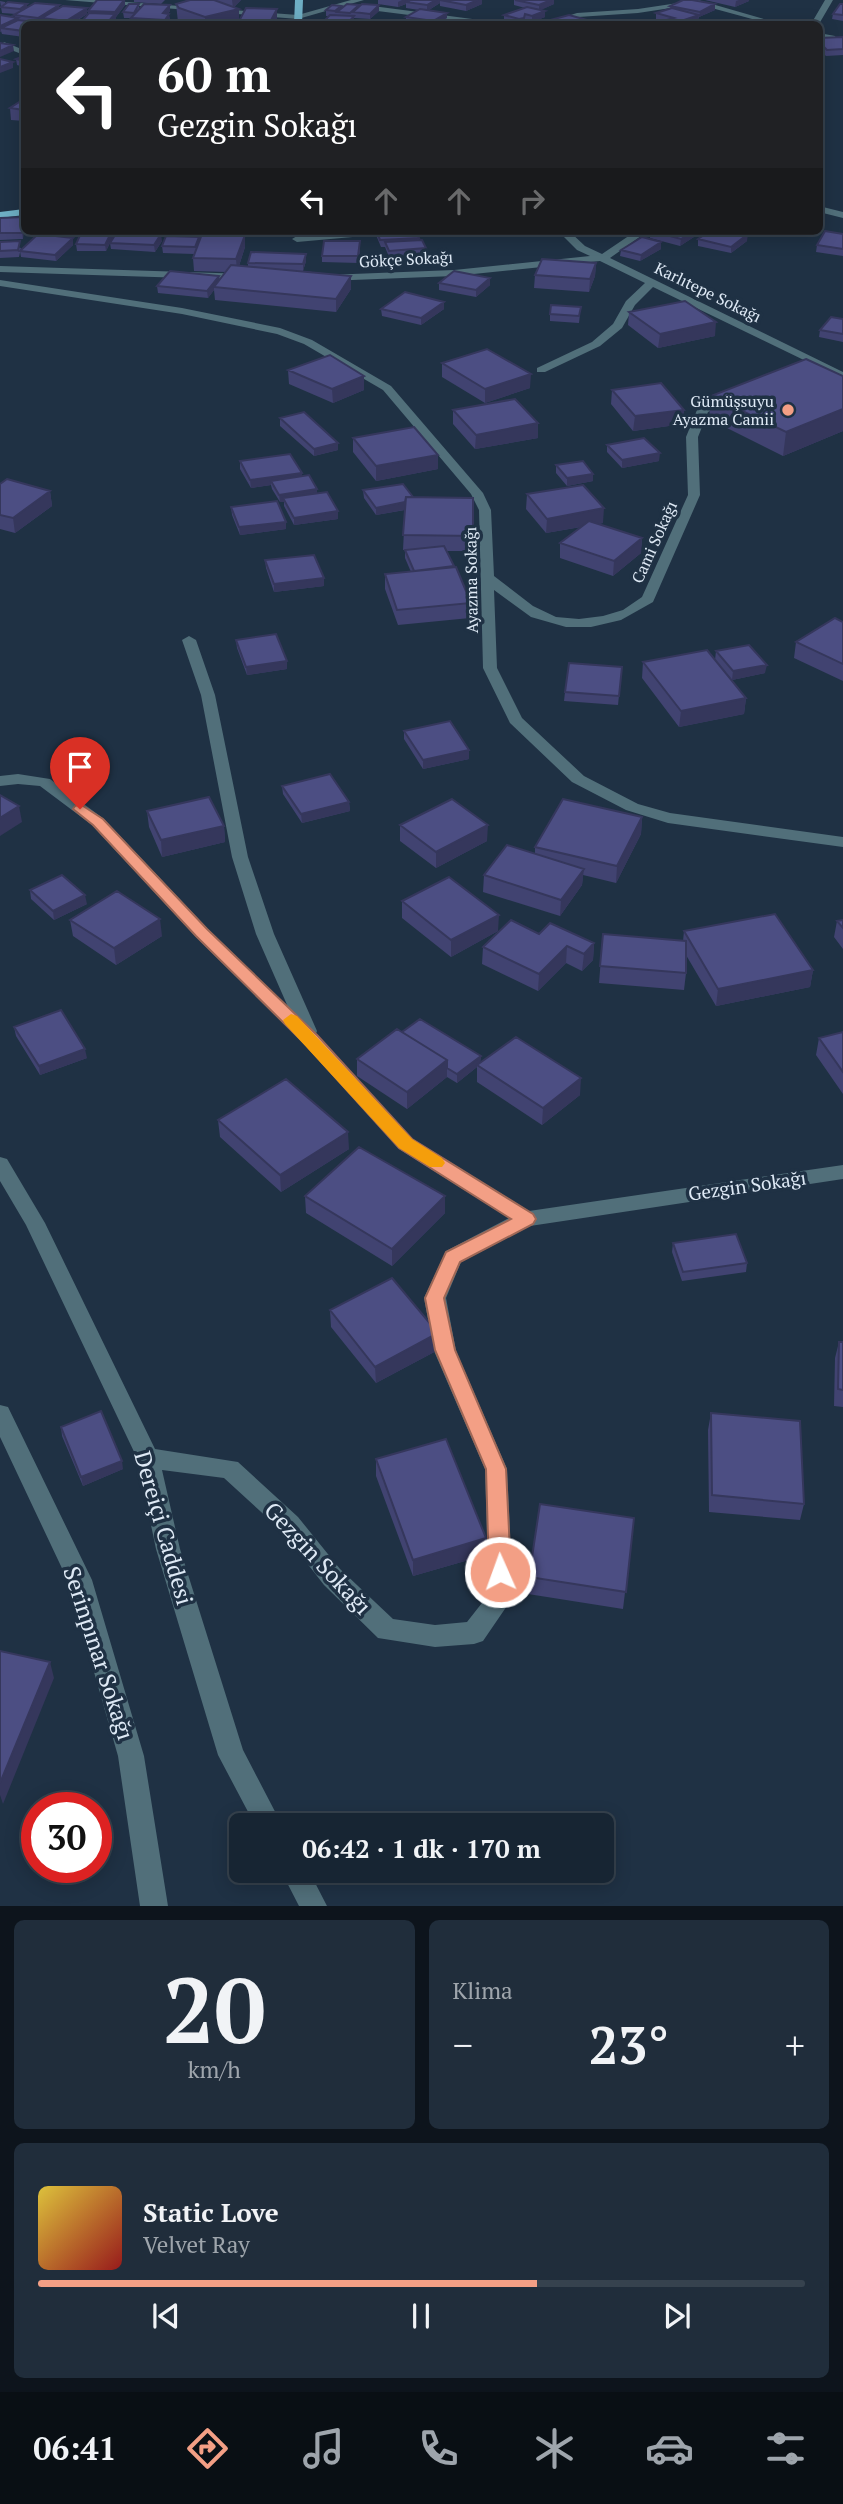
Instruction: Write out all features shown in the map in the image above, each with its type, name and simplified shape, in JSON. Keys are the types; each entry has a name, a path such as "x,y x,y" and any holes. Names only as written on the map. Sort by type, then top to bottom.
{"main road":[{"path":"298,21 299,0"},
{"path":"0,215 21,212"}],"street":[{"path":"69,0 298,21 360,0"},
{"path":"817,21 831,0"},
{"path":"556,21 577,15 638,11 696,2 766,21"},
{"path":"343,5 381,7 473,21"},
{"path":"823,37 843,40"},
{"path":"4,44 21,52"},
{"path":"823,210 843,215"},
{"path":"297,239 342,235"},
{"name":"Karlıtepe Sokağı","path":"567,235 581,248 652,282 818,370 843,376"},
{"path":"604,258 637,235"},
{"name":"Gökçe Sokağı","path":"312,278 454,273 604,258"},
{"path":"0,269 254,277"},
{"path":"541,370 596,344 618,326 630,303 652,282"},
{"name":"Ayazma Sokağı","path":"0,283 182,311 280,331 308,342 387,388 477,493 485,510 488,525 490,668 516,720 578,779 632,807 667,818 843,842"},
{"name":"Cami Sokağı","path":"489,579 525,607 553,621 619,618 636,610 648,599 694,495 692,437 703,410 744,393"},
{"path":"188,640 208,695 240,857 265,934 312,1041"},
{"path":"0,781 18,779 44,782 98,822 202,933 312,1041 405,1144 526,1219"},
{"name":"Dereiçi Caddesi","path":"0,1164 35,1223 148,1458 168,1549 231,1755 263,1813"},
{"name":"Gezgin Sokağı","path":"148,1458 230,1469 290,1524 332,1577 387,1630 435,1636 474,1633 502,1597 496,1469 445,1350 435,1298 453,1257 526,1219 843,1172"},
{"name":"Serinpınar Sokağı","path":"0,1414 80,1580 131,1756 154,1906"},
{"path":"302,1883 314,1906"}],"building":[{"path":"97,0 124,0 115,12 88,11"},
{"path":"190,0 214,0 239,9 205,17 179,8 176,4"},
{"path":"436,0 427,5 406,2"},
{"path":"440,0 478,0 466,5"},
{"path":"515,0 551,0 539,5"},
{"path":"683,0 715,4 700,12 670,6"},
{"path":"8,2 27,4 20,9 1,7"},
{"path":"35,3 59,5 38,18 14,15"},
{"path":"129,4 139,4 134,13 123,12"},
{"path":"144,4 170,5 163,13 169,14 165,20 131,18"},
{"path":"347,4 359,5 350,13 337,12"},
{"path":"362,4 379,5 370,14 353,12"},
{"path":"840,4 843,4 843,15 833,14"},
{"path":"332,5 341,6 335,11 326,10"},
{"path":"63,6 87,8 66,21 42,18"},
{"path":"527,7 545,11 532,16 525,14 524,18 519,19 504,15"},
{"path":"246,8 277,9 271,21 239,21"},
{"path":"672,8 699,15 681,21 663,21 674,18 656,13"},
{"path":"420,9 447,13 433,21 406,17"},
{"path":"89,13 115,14 109,21 82,21"},
{"path":"0,15 18,18 0,26"},
{"path":"330,15 354,16 350,21 325,20"},
{"path":"569,15 587,20 562,21 554,19"},
{"path":"18,20 26,21 21,21 21,31 1,28"},
{"path":"843,37 843,49 827,50 823,46 823,38"},
{"path":"0,43 13,45 0,51"},
{"path":"0,59 13,62 0,67"},
{"path":"21,101 21,110 10,108"},
{"path":"21,217 21,233 0,233 0,218"},
{"path":"825,231 843,234 843,249 817,245"},
{"path":"37,235 73,238 55,255 20,251"},
{"path":"80,235 110,235 105,245 76,244"},
{"path":"115,235 160,235 154,245 110,243"},
{"path":"202,235 245,235 236,259 193,258"},
{"path":"378,235 418,235 419,238 380,240"},
{"path":"666,235 688,235 681,239"},
{"path":"704,235 747,235 731,247 698,239"},
{"path":"166,236 199,237 195,247 162,246"},
{"path":"642,237 661,242 641,255 621,250"},
{"path":"422,240 426,248 389,251 385,242"},
{"path":"20,241 18,250 0,251 0,242"},
{"path":"324,241 360,241 358,256 322,256"},
{"path":"251,252 306,254 303,264 248,263"},
{"path":"542,259 596,263 590,279 535,275"},
{"path":"231,265 351,276 336,299 214,287"},
{"path":"170,271 219,276 207,291 157,286"},
{"path":"454,271 490,278 476,290 439,283"},
{"path":"405,292 444,302 421,318 381,309"},
{"path":"685,301 716,322 660,334 629,312"},
{"path":"551,305 581,307 579,316 550,314"},
{"path":"831,317 843,319 843,334 820,330"},
{"path":"487,349 531,374 485,389 442,363"},
{"path":"330,355 364,376 332,389 288,370"},
{"path":"806,359 843,376 843,409 786,432 711,396"},
{"path":"661,383 684,410 635,416 612,390"},
{"path":"515,399 538,423 476,435 453,410"},
{"path":"304,412 338,443 314,449 280,418"},
{"path":"414,427 438,455 376,466 353,438"},
{"path":"644,438 660,453 622,460 607,445"},
{"path":"290,454 302,473 250,480 240,461"},
{"path":"583,461 593,474 567,478 556,465"},
{"path":"309,475 317,489 279,495 271,481"},
{"path":"7,479 50,491 13,518 0,515 0,484"},
{"path":"403,484 413,497 406,497 405,502 376,508 363,490"},
{"path":"583,485 604,508 547,519 527,494"},
{"path":"327,492 338,511 294,518 283,498"},
{"path":"406,497 473,498 473,536 403,535"},
{"path":"277,501 286,522 239,527 231,507"},
{"path":"589,521 642,538 614,561 560,543"},
{"path":"444,546 454,566 414,571 405,550"},
{"path":"314,555 324,578 274,584 265,560"},
{"path":"456,567 471,603 397,610 385,574"},
{"path":"835,618 843,622 843,664 796,642"},
{"path":"276,634 287,661 246,667 236,640"},
{"path":"749,645 767,665 733,671 716,651"},
{"path":"707,650 746,698 681,711 643,662"},
{"path":"569,663 622,667 619,696 565,692"},
{"path":"450,721 469,750 423,760 404,731"},
{"path":"330,774 349,802 301,814 282,786"},
{"path":"0,795 19,806 0,818"},
{"path":"209,797 224,826 161,840 147,811"},
{"path":"452,799 488,825 436,852 400,825"},
{"path":"563,799 642,817 617,866 535,847"},
{"path":"507,845 584,869 561,900 484,875"},
{"path":"62,875 85,895 53,911 30,890"},
{"path":"449,877 499,915 451,940 402,901"},
{"path":"117,891 160,919 114,948 70,920"},
{"path":"775,914 813,970 718,989 684,931"},
{"path":"511,920 539,934 550,923 594,943 584,954 567,946 539,974 483,947"},
{"path":"603,934 686,941 686,973 600,966"},
{"path":"61,1010 85,1049 39,1066 14,1027"},
{"path":"420,1019 481,1056 457,1074 447,1068 447,1060 402,1032"},
{"path":"397,1029 447,1060 407,1092 357,1059"},
{"path":"843,1032 843,1072 819,1038"},
{"path":"516,1037 581,1078 543,1108 477,1065"},
{"path":"286,1079 348,1132 280,1175 218,1120"},
{"path":"359,1147 445,1196 392,1249 305,1196"},
{"path":"736,1234 747,1263 683,1272 673,1243"},
{"path":"392,1278 438,1333 375,1367 330,1310"},
{"path":"839,1342 843,1342 843,1390 838,1389"},
{"path":"101,1411 122,1461 81,1477 61,1427"},
{"path":"711,1413 800,1421 804,1504 712,1495"},
{"path":"446,1439 486,1538 413,1560 376,1459"},
{"path":"540,1504 634,1518 626,1592 529,1577"},
{"path":"0,1651 50,1662 0,1783"}],"slow traffic":[{"path":"291,1020 405,1144 436,1163"}],"place":[{"name":"Gümüşsuyu Ayazma Camii","path":"788,410"}],"route":[{"path":"80,809 98,822 202,933 312,1041 405,1144 526,1219 453,1257 435,1298 445,1350 496,1469 500,1572"}]}
